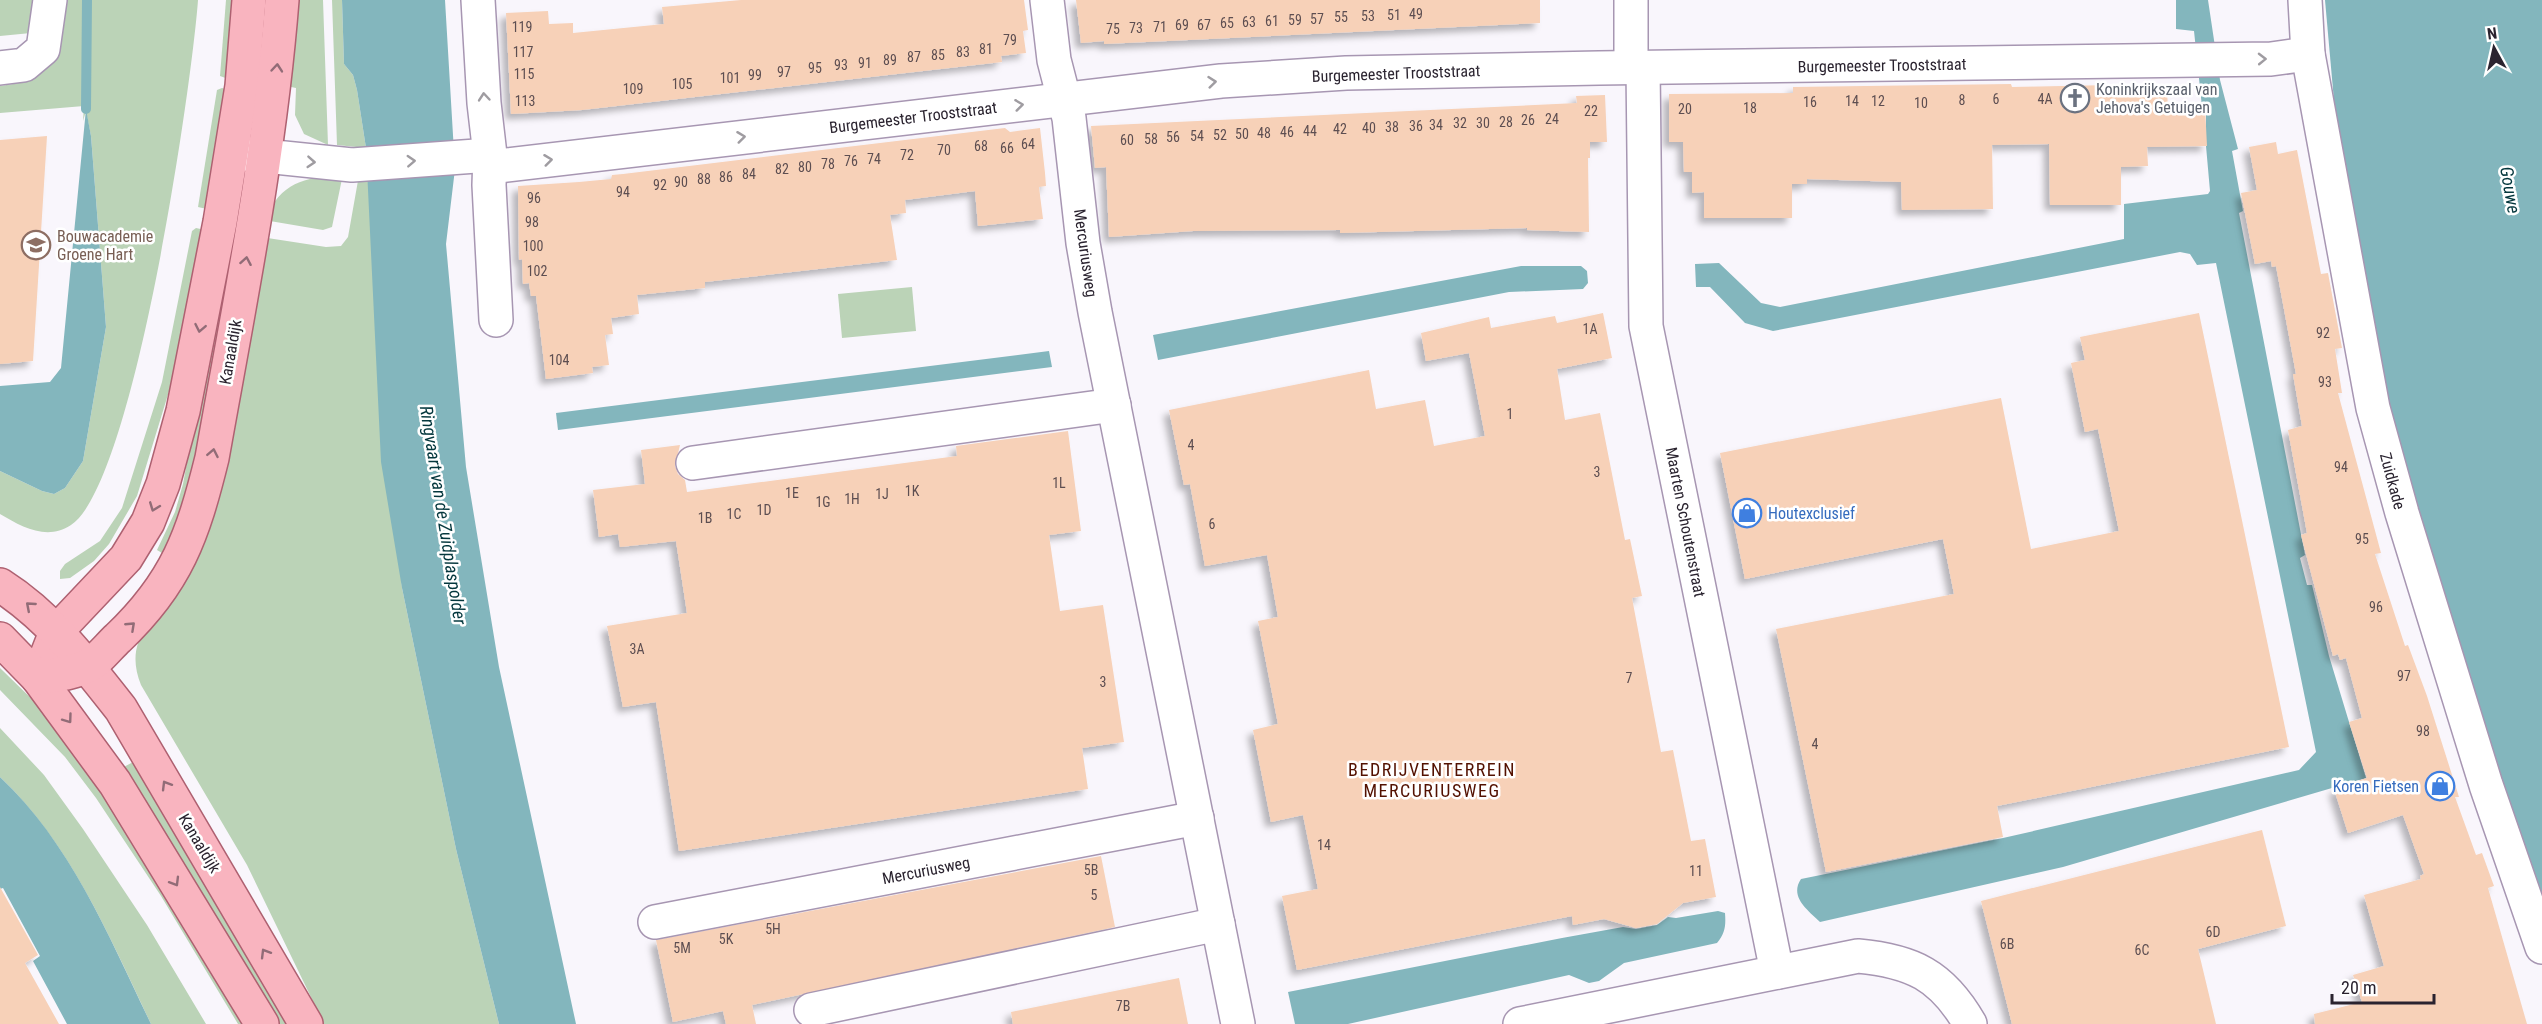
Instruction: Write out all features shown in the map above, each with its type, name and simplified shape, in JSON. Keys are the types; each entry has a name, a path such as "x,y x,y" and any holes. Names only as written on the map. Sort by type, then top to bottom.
{"main road":[{"name":"Kanaaldijk","path":"38,678 56,632 126,558 148,522 163,484 192,368 232,153 242,86 249,0"},
{"name":"Kanaaldijk","path":"38,678 88,666 146,612 165,586 186,548 212,458 265,157 275,90 282,0"},
{"path":"0,585 29,604 56,632"},
{"name":"Kanaaldijk","path":"56,632 88,666 120,709 306,1024"},
{"path":"0,639 38,678 115,783 262,1024"}],"street":[{"path":"0,68 24,65 43,49 50,0"},
{"path":"478,0 490,161 496,320"},
{"name":"Mercuriusweg","path":"1047,0 1054,60 1069,118 1088,272 1238,1024"},
{"name":"Maarten Schoutenstraat","path":"1631,0 1637,67 1646,326 1777,972"},
{"name":"Zuidkade","path":"2305,0 2308,54 2373,408 2402,513 2483,774 2542,947"},
{"name":"Burgemeester Trooststraat","path":"232,153 352,165 454,159 490,161 1221,81 1346,73 2271,59 2308,54"},
{"path":"693,463 1114,405"},
{"name":"Mercuriusweg","path":"655,922 1197,818"},
{"path":"811,1010 1218,924"},
{"path":"1520,1024 1858,956 1889,959 1919,969 1940,984 1958,1004 1970,1024"}],"green space":[{"path":"0,0 33,0 31,33 0,36"},
{"path":"66,0 198,0 172,193 137,364 117,438 94,494 71,525 62,530 44,532 26,527 0,514 0,471 42,491 54,494 65,488 83,461 106,327 91,136 86,111 83,121 84,106 0,113 0,86 19,83 34,77 46,70 54,60 63,34"},
{"path":"226,0 240,0 231,80 220,76"},
{"path":"298,0 323,0 328,145 304,134 295,115 296,88 286,86"},
{"path":"332,0 342,0 344,64 353,75 357,90 366,148 337,145"},
{"path":"222,88 230,90 211,210 198,207 217,90"},
{"path":"343,174 332,227 323,230 264,220 278,197 295,184 305,180"},
{"path":"368,174 402,588 456,849 499,1024 324,1024 247,865 141,685 136,669 139,640 147,625 261,237 326,247 341,246 348,237 359,175"},
{"path":"196,228 205,230 184,342 137,496 109,544 94,561 70,578 60,579 60,571 65,564 100,541 122,508 162,382 192,231"},
{"path":"229,234 240,236 194,493 167,556 157,550 175,512 183,484"},
{"path":"912,287 916,331 842,338 838,294"},
{"path":"0,668 38,705 65,736 252,1024 238,1024 161,896 96,798 65,757 0,690"},
{"path":"0,728 44,775 83,829 147,925 206,1024 151,1024 87,893 48,832 0,777"},
{"path":"135,761 293,1024 276,1024 120,769"}],"water":[{"name":"Ringvaart van de Zuidplaspolder","path":"342,0 445,0 455,169 446,244 466,467 499,667 576,1024 499,1024 456,849 402,588 381,462 366,148 357,90 353,75 344,64"},
{"path":"2176,0 2208,0 2220,80 2238,149 2232,151 2243,211 2239,213 2305,555 2300,558 2307,585 2312,585 2329,656 2366,778 2063,867 1820,922 1801,903 1797,892 1801,879 2003,838 2299,770 2316,752 2216,263 2197,265 2190,254 2180,252 1773,331 1745,323 1710,287 1696,287 1695,264 1719,263 1761,303 1780,307 2124,239 2124,204 2208,194 2210,191 2206,146 2206,107 2202,107 2194,31 2176,29"},
{"name":"Gouwe","path":"2325,0 2542,0 2542,901 2407,500 2341,179"},
{"path":"86,109 91,136 106,327 83,461 65,488 54,494 42,491 0,471 0,386 50,382 61,368"},
{"path":"1521,266 1581,266 1587,271 1588,283 1583,289 1509,292 1158,360 1153,335"},
{"path":"1049,351 1052,367 558,430 556,413"},
{"path":"0,777 48,831 87,893 151,1024 67,1024 33,961 40,956 3,888 0,889"},
{"path":"1718,911 1725,913 1725,922 1723,933 1717,943 1624,963 1599,981 1589,983 1569,975 1348,1024 1295,1024 1288,992 1562,938 1623,927 1636,929 1657,925 1668,917 1676,918"}],"building":[{"path":"741,0 1024,0 1028,30 1023,31 1026,53 1001,56 1002,62 582,110 511,114 506,13 548,11 549,24 573,23 573,33 664,24 662,7"},
{"path":"1076,0 1540,0 1540,23 1104,44 1104,41 1081,43"},
{"path":"2011,84 2012,87 2110,85 2110,94 2167,92 2168,108 2205,107 2207,146 2147,147 2148,166 2121,167 2121,205 2050,205 2049,144 1992,145 1993,209 1902,210 1901,182 1807,179 1807,184 1792,184 1792,218 1704,218 1704,192 1692,193 1692,172 1684,172 1683,142 1669,142 1669,94 1793,93 1793,87"},
{"path":"1605,95 1607,142 1590,142 1590,158 1588,158 1589,232 1527,230 1527,228 1340,233 1340,230 1193,231 1109,237 1106,167 1095,168 1091,126 1577,103 1576,96"},
{"path":"1005,128 1010,132 1040,128 1046,186 1039,187 1043,219 978,226 975,191 905,200 906,213 890,215 897,260 705,282 705,288 637,295 639,314 611,318 613,334 605,335 609,365 592,367 593,373 546,379 536,296 531,296 529,283 523,284 522,259 519,260 518,186 611,179 612,175"},
{"path":"47,136 33,361 0,364 0,140"},
{"path":"2276,142 2278,154 2297,150 2321,274 2328,273 2342,348 2335,349 2342,393 2338,393 2381,553 2375,554 2405,646 2408,645 2427,696 2459,797 2455,797 2476,855 2482,853 2494,886 2488,888 2527,1024 2315,1024 2314,1014 2362,1002 2353,975 2384,966 2364,895 2421,879 2420,876 2424,874 2403,815 2348,833 2334,789 2367,778 2349,722 2362,718 2346,658 2340,660 2338,654 2333,656 2301,535 2307,533 2288,430 2302,426 2293,374 2296,374 2276,266 2272,267 2271,261 2255,264 2241,193 2257,190 2249,147"},
{"path":"1603,313 1612,358 1557,369 1565,420 1600,413 1625,540 1630,539 1642,596 1632,598 1661,752 1673,750 1691,841 1705,839 1716,897 1683,903 1657,924 1636,928 1604,919 1573,925 1572,916 1297,970 1282,896 1318,889 1303,815 1271,822 1253,730 1278,724 1258,621 1278,617 1267,555 1205,566 1190,484 1184,485 1169,410 1369,370 1376,409 1425,400 1434,446 1485,436 1469,353 1426,361 1421,333 1489,317 1491,328 1555,316 1557,323"},
{"path":"2199,313 2289,747 1997,806 2003,837 1826,872 1776,629 1954,594 1943,539 1745,579 1720,453 2001,398 2031,549 2119,531 2098,429 2085,432 2071,363 2085,360 2080,337"},
{"path":"1068,431 1081,531 1049,535 1060,611 1103,605 1124,742 1082,748 1088,789 679,851 656,702 623,707 607,626 687,613 676,541 620,547 618,534 599,537 593,490 645,484 641,450 680,445 675,466 678,474 685,480 687,492 957,456 956,446"},
{"path":"2262,830 2286,926 2198,949 2216,1024 2012,1024 1981,901"},
{"path":"1101,856 1115,927 752,1005 756,1024 726,1024 723,1011 673,1022 656,940"},
{"path":"0,887 38,955 25,963 59,1024 0,1024"},
{"path":"1179,978 1188,1024 1013,1024 1011,1012"}],"waterway":[{"path":"86,109 87,0"}],"place":[{"name":"Koninkrijkszaal van Jehova's Getuigen","path":"2075,98"},
{"name":"Bouwacademie Groene Hart","path":"36,245"},
{"name":"Houtexclusief","path":"1747,513"},
{"name":"Koren Fietsen","path":"2440,786"}],"district":[{"name":"BEDRIJVENTERREIN MERCURIUSWEG","path":"1432,780"}]}
